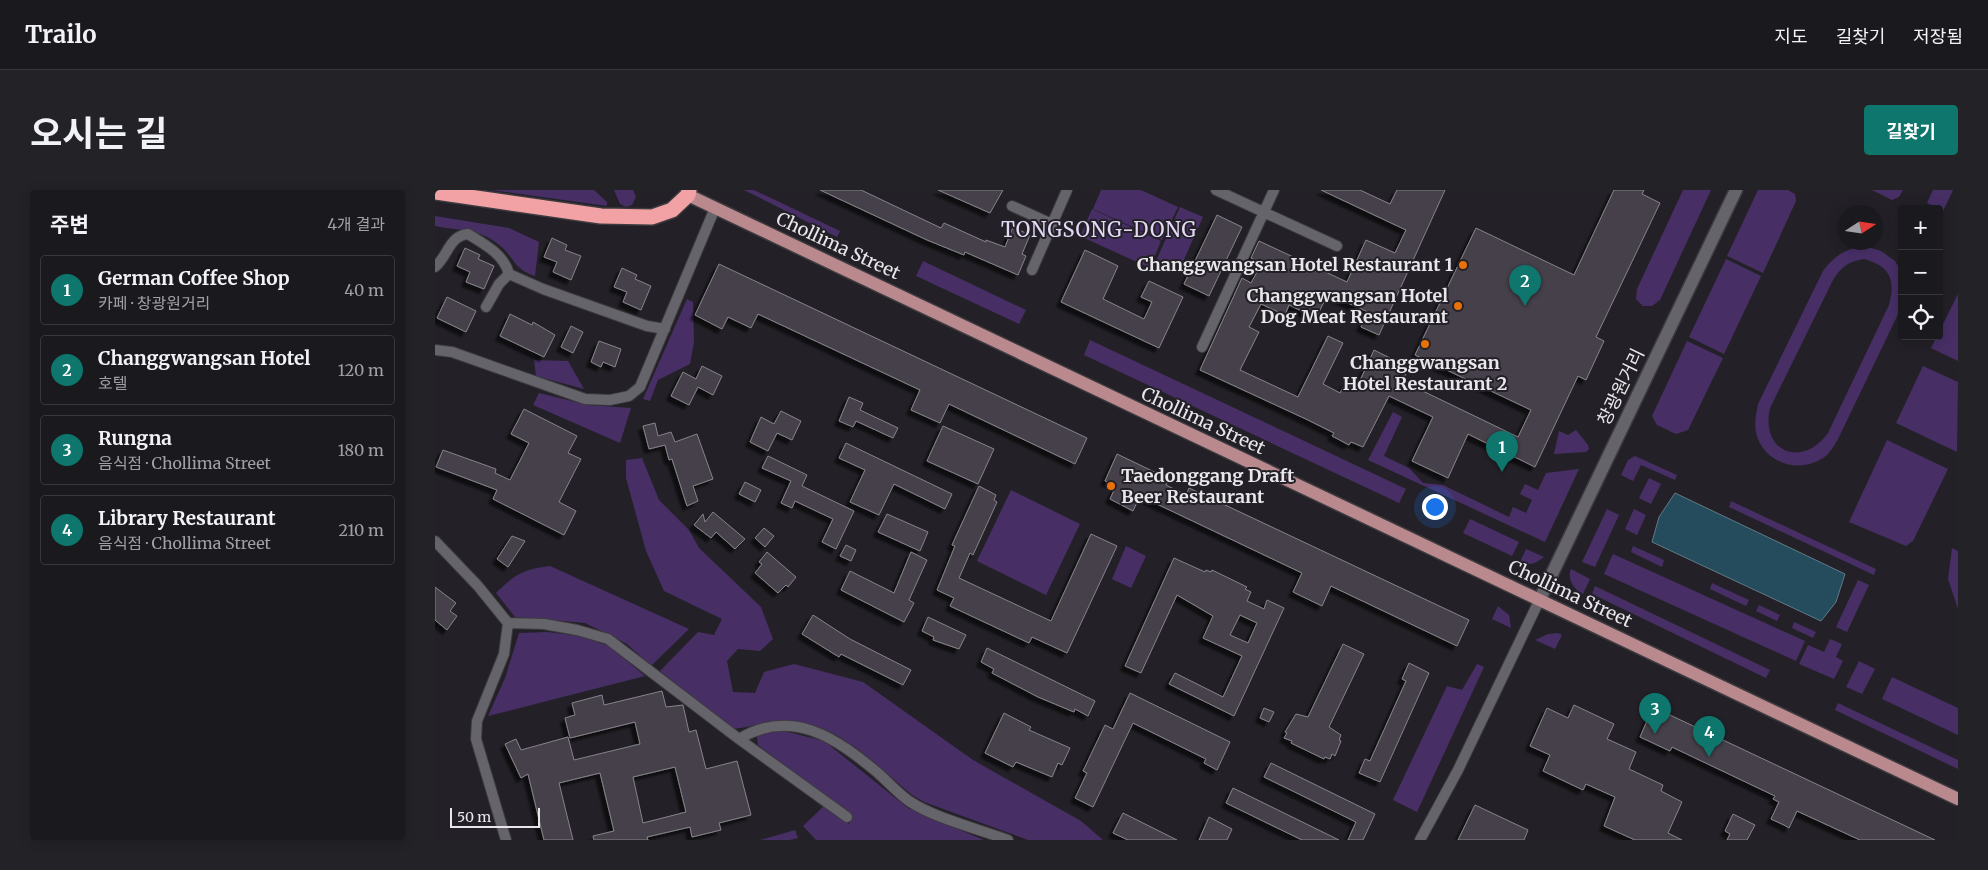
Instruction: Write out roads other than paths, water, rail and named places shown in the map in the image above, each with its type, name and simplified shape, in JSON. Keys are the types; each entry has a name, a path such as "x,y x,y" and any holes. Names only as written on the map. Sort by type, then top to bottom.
{"highway":[{"path":"435,192 601,216 652,218 672,210 685,192"}],"main road":[{"name":"창광원거리","path":"1539,600 1737,190"},
{"name":"Chollima Street","path":"685,192 715,208 1958,799"}],"street":[{"path":"1032,270 1067,190"},
{"path":"1216,190 1337,246"},
{"path":"1202,347 1274,190"},
{"path":"1012,206 1052,224"},
{"path":"435,350 451,352 585,399 610,400 629,396 640,386 715,208"},
{"path":"435,267 459,235 468,234 499,256 506,264 509,274"},
{"path":"509,274 551,292 647,326 665,329"},
{"path":"486,307 499,284 509,274"},
{"path":"435,541 478,586 508,623 504,654 477,721 476,739 507,840"},
{"path":"1420,840 1457,770 1539,600"},
{"path":"508,623 544,624 577,630 608,639 739,739 847,817"},
{"path":"739,739 755,729 783,725 814,730 842,745 909,801 1008,840"}],"water":[{"path":"1675,493 1845,574 1836,602 1821,621 1652,542 1659,517"}],"place":[{"name":"Changgwangsan Hotel Restaurant 1","path":"1463,265"},
{"name":"Changgwangsan Hotel Dog Meat Restaurant","path":"1458,306"},
{"name":"Changgwangsan Hotel","path":"1525,306"},
{"name":"Changgwangsan Hotel Restaurant 2","path":"1425,344"},
{"name":"German Coffee Shop","path":"1502,472"},
{"name":"Taedonggang Draft Beer Restaurant","path":"1111,486"},
{"name":"Rungna","path":"1655,734"},
{"name":"Library Restaurant","path":"1709,757"}],"district":[{"name":"TONGSONG-DONG","path":"1099,230"}]}
